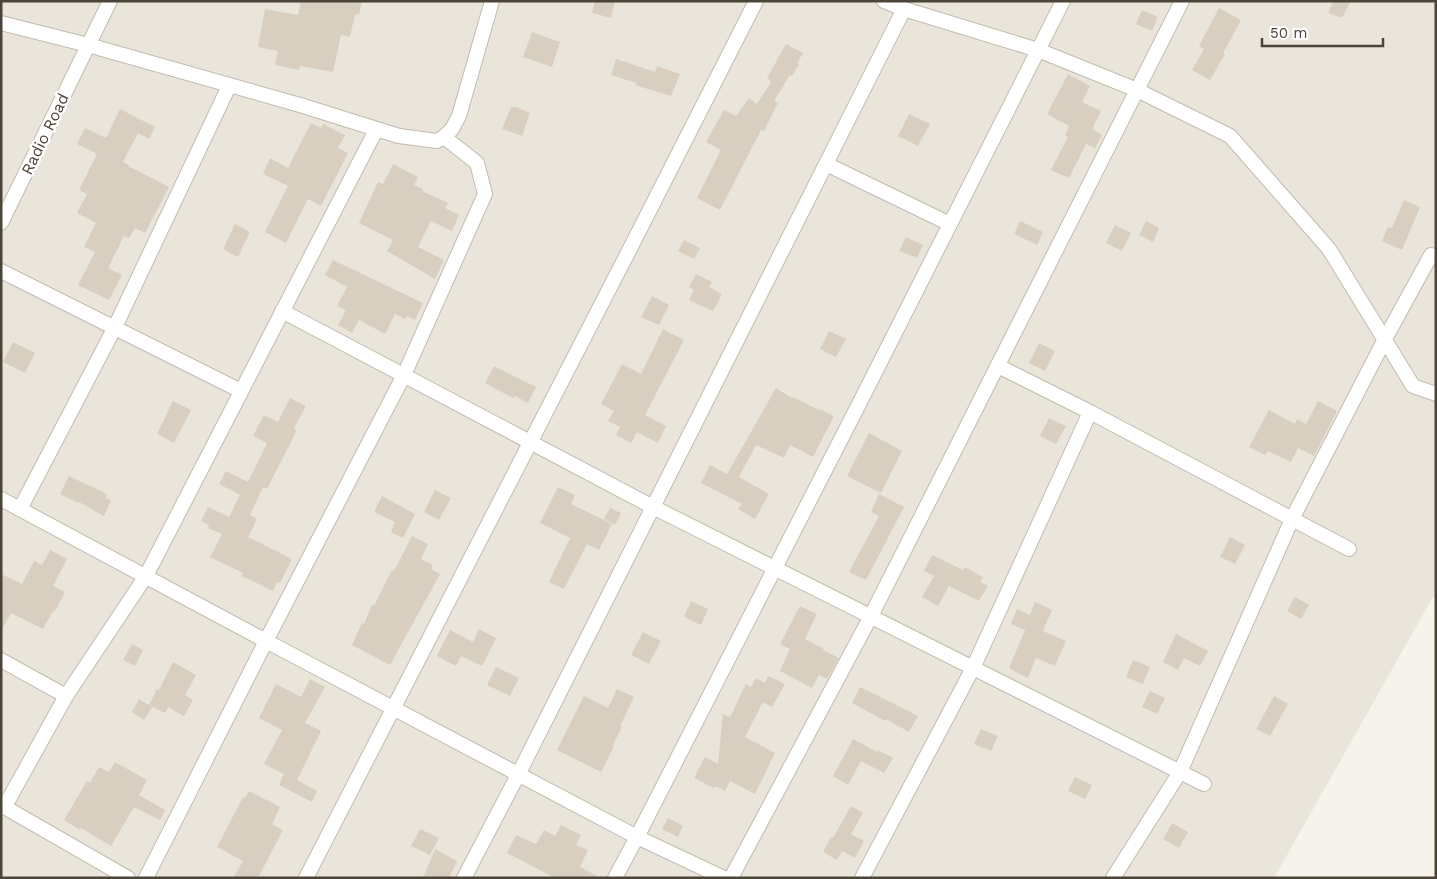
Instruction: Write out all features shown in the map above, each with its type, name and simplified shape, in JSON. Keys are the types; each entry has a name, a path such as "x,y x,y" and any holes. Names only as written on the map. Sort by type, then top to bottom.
{"street":[{"name":"Radio Road","path":"1,223 110,1"},
{"path":"1,23 88,45 300,105 376,130 399,136 436,141 444,137 452,129 459,116 492,1"},
{"path":"306,878 756,1"},
{"path":"884,1 904,10 1038,50 1136,90 1230,136 1329,249 1413,386 1436,394"},
{"path":"615,878 1063,1"},
{"path":"731,878 871,616 1182,1"},
{"path":"464,878 519,774 904,10"},
{"path":"20,509 115,327 229,86"},
{"path":"128,878 3,806 66,696 146,576 376,130"},
{"path":"146,878 404,375 485,194 477,163 444,137"},
{"path":"826,164 950,224"},
{"path":"1113,878 1180,772 1292,519 1431,255"},
{"path":"1,271 240,391"},
{"path":"282,312 653,507 1204,784"},
{"path":"998,366 1090,412 1349,548"},
{"path":"862,878 973,668 1090,412"},
{"path":"1,500 637,836 724,878"},
{"path":"1,660 66,696"}],"shaded area":[{"path":"1,1 1436,1 1436,598 1433,597 1274,878 1,878"}],"building":[{"path":"301,1 362,1 359,15 355,14 350,37 341,35 333,72 300,66 299,70 275,65 278,51 258,47 265,9 298,15"},
{"path":"595,1 615,1 611,18 592,13"},
{"path":"1333,1 1351,1 1342,18 1328,13"},
{"path":"1219,8 1241,20 1210,80 1192,70 1204,49 1199,46"},
{"path":"1142,10 1158,17 1152,31 1136,24"},
{"path":"532,32 560,42 552,67 523,57"},
{"path":"786,44 803,53 797,63 799,64 774,101 778,103 764,131 761,130 720,210 697,198 721,150 706,142 724,110 736,116 749,98 757,104 771,82 767,78"},
{"path":"616,59 655,72 657,66 680,74 671,96 635,85 636,83 611,75"},
{"path":"1068,74 1090,86 1082,102 1101,111 1092,129 1102,135 1095,148 1086,144 1069,178 1051,170 1068,137 1065,135 1069,126 1047,114"},
{"path":"511,107 516,107 530,113 522,136 502,129"},
{"path":"120,109 155,127 149,139 138,133 123,162 169,187 145,233 135,228 129,238 124,236 108,268 122,275 109,300 78,285 95,252 84,247 96,223 77,213 87,194 79,190 97,154 77,144 85,128 106,138"},
{"path":"909,114 930,124 918,146 898,136"},
{"path":"311,123 321,128 323,124 345,135 338,148 348,153 321,206 308,199 286,243 265,232 288,186 263,174 270,158 288,168"},
{"path":"393,164 418,177 414,185 423,189 422,191 448,203 445,208 459,215 452,231 431,221 418,247 444,260 435,279 387,251 393,240 359,223 378,182 383,184"},
{"path":"1404,200 1420,207 1402,250 1382,241 1388,227 1392,228"},
{"path":"1020,221 1043,232 1037,245 1014,234"},
{"path":"1146,221 1159,228 1153,242 1139,235"},
{"path":"235,224 250,232 238,257 223,249"},
{"path":"1115,225 1131,233 1122,251 1106,243"},
{"path":"906,237 923,245 917,258 899,251"},
{"path":"684,240 700,248 694,259 678,251"},
{"path":"333,260 423,303 415,320 407,316 406,319 395,314 385,334 359,320 352,333 338,325 346,310 337,306 347,287 325,275"},
{"path":"696,274 712,282 709,287 722,294 713,311 689,300 694,290 689,287"},
{"path":"652,296 669,305 659,325 641,317"},
{"path":"663,329 684,340 645,415 666,426 658,443 637,432 631,443 616,435 620,427 608,421 614,411 601,404 622,364 641,374"},
{"path":"829,331 846,339 836,357 820,349"},
{"path":"13,342 35,353 25,373 3,362"},
{"path":"1039,343 1055,351 1045,371 1029,363"},
{"path":"494,366 536,387 528,403 515,396 513,398 485,383"},
{"path":"776,388 792,398 834,416 813,457 790,445 784,458 756,445 739,477 769,494 755,519 738,509 742,504 701,483 710,465 727,474"},
{"path":"290,398 306,406 294,428 297,430 267,489 263,487 250,515 257,519 248,537 292,559 280,583 277,582 273,591 242,576 243,573 210,557 222,534 208,528 209,525 201,521 208,507 229,517 240,495 219,484 226,471 248,482 267,443 253,436 264,415 278,422"},
{"path":"173,401 191,410 174,443 157,434"},
{"path":"1318,401 1337,411 1314,456 1298,448 1291,462 1268,451 1265,455 1249,447 1269,410 1295,424 1297,419 1306,424"},
{"path":"1049,418 1066,426 1056,444 1040,436"},
{"path":"869,433 902,451 881,493 847,476"},
{"path":"69,476 107,494 106,498 111,500 104,516 60,494"},
{"path":"558,487 575,495 571,504 612,524 599,550 587,544 564,589 549,582 570,538 540,523"},
{"path":"435,490 451,498 439,520 424,512"},
{"path":"879,494 904,507 866,580 849,572 879,516 871,512"},
{"path":"382,496 415,514 403,538 391,532 395,522 374,512"},
{"path":"610,508 621,513 615,525 604,519"},
{"path":"412,536 428,544 421,559 433,565 431,569 440,574 390,665 352,645 362,623 364,624 372,605 374,606"},
{"path":"1230,537 1245,545 1235,564 1220,557"},
{"path":"50,550 67,559 53,586 65,592 55,611 53,611 43,629 11,613 1,631 1,574 22,584 34,561 42,565"},
{"path":"932,555 963,570 965,567 983,577 980,582 988,586 979,601 949,586 938,606 922,597 934,576 924,571"},
{"path":"1295,597 1309,605 1301,619 1287,611"},
{"path":"691,601 708,609 701,625 684,617"},
{"path":"1035,602 1052,610 1043,631 1066,641 1055,666 1036,658 1028,678 1009,668 1025,630 1011,624 1017,609 1030,615"},
{"path":"800,606 817,614 805,639 839,658 827,679 819,675 812,688 780,671 790,649 780,644"},
{"path":"479,629 496,638 482,666 461,656 456,666 437,656 450,630 473,642"},
{"path":"643,632 661,641 649,664 631,655"},
{"path":"1176,634 1208,651 1200,666 1184,658 1178,670 1163,662"},
{"path":"132,644 143,650 135,666 123,660"},
{"path":"1133,660 1150,667 1143,684 1126,677"},
{"path":"173,662 196,675 185,695 193,700 184,716 168,707 165,713 149,705"},
{"path":"496,667 519,678 510,696 487,685"},
{"path":"768,676 785,684 772,707 763,702 745,737 775,753 755,794 730,781 725,791 694,778 705,757 718,764 723,714 730,717 746,684 751,687 756,678 765,683"},
{"path":"310,679 325,687 305,723 321,731 297,780 317,791 312,802 279,785 284,774 264,764 282,730 259,718 276,684 301,697"},
{"path":"860,687 918,716 909,732 852,703"},
{"path":"617,689 634,697 601,772 557,750 584,696 608,708"},
{"path":"1150,691 1165,698 1157,714 1142,707"},
{"path":"1274,696 1288,704 1270,736 1256,729"},
{"path":"139,699 152,707 144,720 132,712"},
{"path":"981,729 998,736 991,751 974,744"},
{"path":"853,739 893,758 884,773 861,761 848,785 833,776"},
{"path":"115,762 147,780 139,795 165,810 160,820 134,807 111,846 64,820 87,781 90,783 99,767 109,772"},
{"path":"1075,777 1092,785 1085,799 1068,791"},
{"path":"249,791 280,807 272,824 283,830 258,878 233,878 243,861 217,847 243,797 245,798"},
{"path":"851,806 863,813 851,834 864,841 855,858 842,851 837,860 823,852"},
{"path":"668,818 683,826 678,837 662,829"},
{"path":"1172,823 1188,832 1179,848 1163,839"},
{"path":"561,825 581,835 576,845 588,850 580,867 601,878 555,878 507,853 516,835 536,844 544,830 555,836"},
{"path":"420,829 439,838 430,855 411,846"},
{"path":"435,849 457,861 449,878 423,878"}]}
